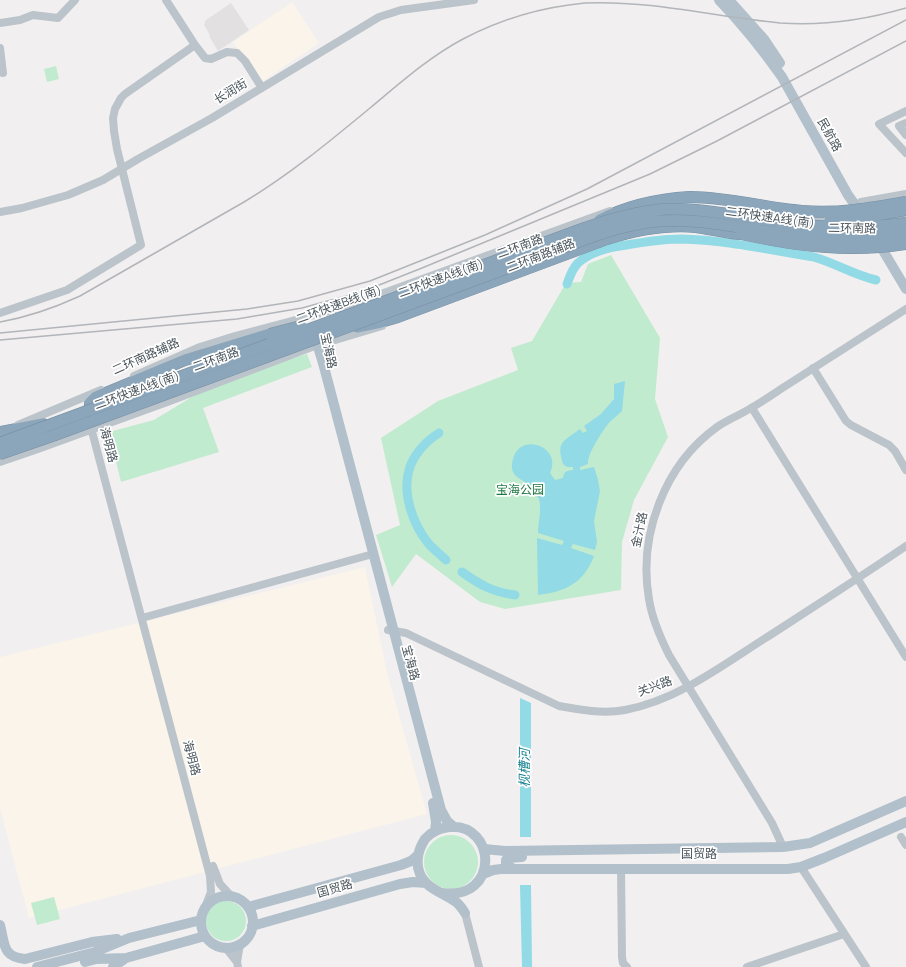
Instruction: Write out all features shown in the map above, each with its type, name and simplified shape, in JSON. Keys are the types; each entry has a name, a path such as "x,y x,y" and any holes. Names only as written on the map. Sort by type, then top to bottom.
{"highway":[{"path":"564,237 627,208 660,200 710,198 780,209 814,212 850,211 906,202"},
{"name":"二环快速B线(南)","path":"0,444 90,420 375,305 598,223 638,213 660,210 712,212 826,227 857,228 906,223"},
{"path":"680,210 721,211 789,220 826,221 859,218 906,210"},
{"path":"670,220 695,222 739,234"},
{"name":"二环快速A线(南)","path":"0,453 43,439 615,229 640,223 670,220 710,223 825,238 857,238 906,234"},
{"path":"313,340 332,332 398,317 616,236 655,228 694,227 830,249 868,248 906,244"},
{"path":"556,259 602,234 615,229"},
{"path":"0,432 52,422 90,420 90,403 98,396 190,358 375,305"}],"main road":[{"name":"民航路","path":"719,0 742,25 782,77 848,195 870,222"},
{"name":"民航路","path":"730,0 764,39 788,74 861,202 906,289"},
{"name":"二环南路","path":"313,340 564,237 613,220 638,214 660,211 700,212 813,227 835,226 906,217"},
{"name":"二环南路","path":"0,453 313,340 585,237 639,222 670,218 694,219 826,242 855,244 906,239"},
{"name":"民航路","path":"881,242 906,277"},
{"name":"宝海路","path":"313,340 370,555 441,810 447,822 454,827"},
{"name":"宝海路","path":"391,630 435,813 435,831"},
{"name":"国贸路","path":"484,849 532,851 783,847 810,843 906,801"},
{"name":"国贸路","path":"483,874 493,870 514,869 788,869 801,867 824,858 906,822"},
{"path":"442,893 452,895 461,893 473,887 478,883 486,866 484,849 479,840 472,833 464,829 454,827 443,828 435,831 427,837 421,845 418,855 418,865 426,883 434,889 454,900 465,914"},
{"path":"514,869 506,865 505,862 507,859 523,857 532,851"},
{"name":"国贸路","path":"248,907 401,865 411,861 418,855"},
{"name":"国贸路","path":"252,926 400,884 413,882 426,883"},
{"path":"465,914 466,904 473,887"},
{"path":"219,896 232,897 243,902 251,913 252,926 250,933 240,944 233,947 218,946 205,936 201,920 203,912 206,905 219,896"},
{"path":"1,929 6,951 14,957 25,959 92,942 129,938 201,920"},
{"path":"65,967 96,958 126,958 205,936"},
{"path":"37,967 95,952 129,938"},
{"path":"113,967 126,958"}],"street":[{"path":"0,24 33,16 58,18 75,0"},
{"path":"166,0 205,58 208,59 227,52 237,53 241,56 262,88"},
{"name":"长润街","path":"0,212 22,208 68,195 102,180 212,118 379,17 401,10 474,0"},
{"path":"0,313 67,290 141,245 114,131 114,116 118,104 125,94 195,45"},
{"path":"0,48 3,73"},
{"path":"906,111 879,124 906,153"},
{"path":"906,123 899,126 906,135"},
{"name":"二环南路辅路","path":"0,432 200,347 364,301 631,203 657,196 682,194 725,196 769,205 828,223 845,224 870,222"},
{"path":"861,202 906,194"},
{"name":"二环南路辅路","path":"0,462 33,451 90,420 313,340 397,322 604,245 648,234 693,232 800,246 843,246 881,242"},
{"name":"金汁路","path":"783,847 772,823 669,656 659,636 648,599 646,574 647,550 650,532 660,501 669,484 690,452 717,427 752,408 906,309"},
{"path":"306,318 313,340"},
{"path":"813,368 846,421 889,445 906,470"},
{"name":"海明路","path":"86,396 90,420 102,458 216,874 222,888 232,897"},
{"path":"752,408 906,657"},
{"name":"关兴路","path":"391,630 413,636 559,706 589,711 624,710 650,703 688,687 858,579 906,546"},
{"path":"145,618 370,555"},
{"name":"海明路","path":"145,618 210,876 211,892 206,905"},
{"path":"901,837 906,845"},
{"path":"801,867 866,967"},
{"path":"621,869 622,957 623,963 627,967"},
{"path":"465,914 479,967"},
{"path":"747,967 844,934"},
{"path":"238,965 240,944"},
{"path":"225,947 238,965"}],"shaded area":[{"path":"292,2 319,43 261,82 233,42"},
{"path":"231,3 249,30 218,51 204,25 206,20"},
{"path":"365,567 387,673 427,814 29,918 0,808 0,657"}],"green space":[{"path":"56,66 59,79 47,82 44,69"},
{"name":"宝海公园","path":"611,255 660,338 655,399 668,437 634,500 622,542 621,590 505,609 480,602 416,554 392,587 376,535 400,525 381,438 438,401 518,370 511,348 532,341 566,283 581,282 588,264"},
{"path":"307,354 312,367 203,408 219,452 121,482 109,432 154,420 195,395 251,371"},
{"path":"451,835 461,837 470,843 476,852 478,862 476,872 470,881 461,887 451,889 441,887 432,881 426,872 424,862 426,852 432,843 441,837"},
{"path":"54,897 60,919 37,925 31,903"},
{"path":"226,901 234,903 240,907 244,913 246,921 244,929 240,935 234,939 226,941 218,939 212,935 208,929 206,921 208,913 212,907 218,903"}],"water":[{"path":"625,381 622,411 605,428 592,449 588,464 580,467 580,470 594,467 598,480 600,491 594,521 597,542 595,550 573,544 571,548 594,556 585,573 572,584 548,594 538,595 537,538 562,545 564,541 538,533 540,512 539,499 531,486 514,473 512,469 513,459 517,450 524,446 531,444 539,446 546,450 551,456 552,464 550,473 555,480 563,478 567,471 573,470 573,467 567,467 563,464 560,451 562,443 580,429 583,433 587,431 584,426 601,414 614,399 614,384"},
{"name":"枧槽河","path":"520,698 531,703 531,837 520,837"},
{"path":"520,885 531,885 532,967 522,967"}],"waterway":[{"path":"567,284 576,265 589,255 607,248 653,241 681,239 731,243 814,257 876,280"},
{"path":"439,433 425,444 411,464 407,479 407,489 410,508 418,527 428,543 446,560"},
{"path":"462,572 487,587 500,592 515,595"}],"railway":[{"path":"0,322 41,312 80,296 261,192 308,158 426,62 463,39 507,20 538,11 585,3 658,6 756,20 796,24 828,23 859,19 906,8"},
{"path":"0,333 247,309 298,301 370,281 485,235 587,189 906,20"},
{"path":"0,340 237,319 302,308 364,291 650,174 717,141 906,41"}]}
